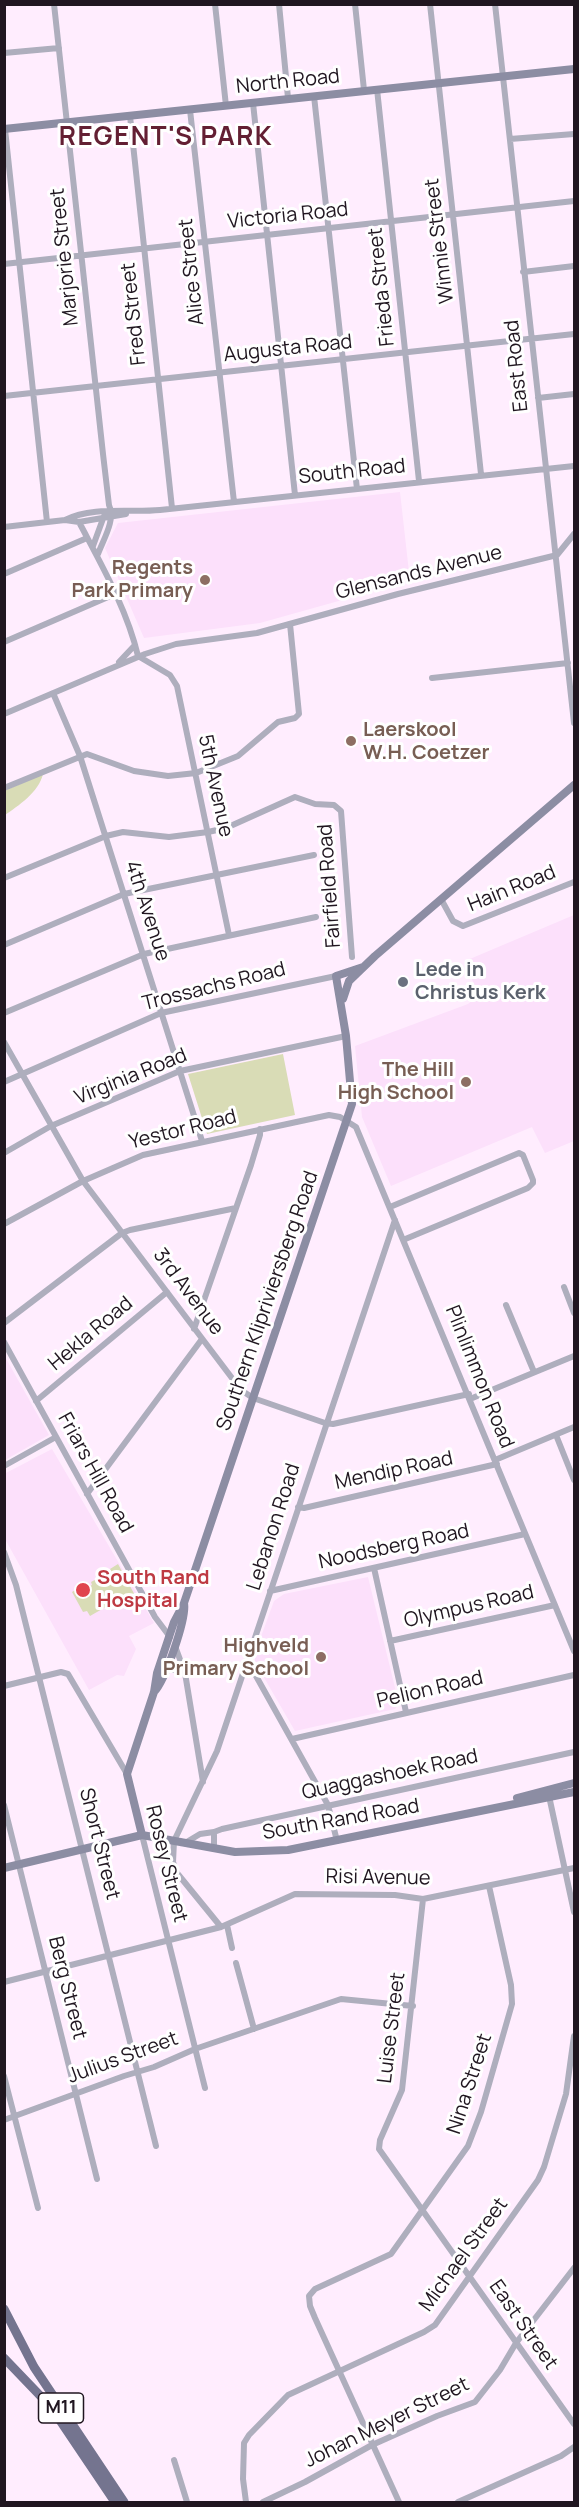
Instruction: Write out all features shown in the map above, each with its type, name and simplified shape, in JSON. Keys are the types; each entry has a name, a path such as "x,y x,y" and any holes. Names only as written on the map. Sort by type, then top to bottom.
{"main road":[{"name":"M11","path":"4,2309 34,2367 124,2502"},
{"name":"M11","path":"4,2358 51,2407 115,2502"}],"street":[{"name":"Marjorie Street","path":"54,4 69,124 108,513"},
{"path":"215,4 226,106"},
{"path":"279,4 288,98"},
{"path":"355,4 364,90"},
{"name":"Winnie Street","path":"430,4 481,474"},
{"name":"East Road","path":"495,4 574,723"},
{"path":"4,53 59,48"},
{"name":"North Road","path":"4,129 69,124 288,98 574,69"},
{"name":"Frieda Street","path":"377,89 419,481"},
{"path":"314,96 357,489"},
{"path":"253,103 295,495"},
{"name":"Alice Street","path":"190,110 234,502"},
{"name":"Fred Street","path":"130,116 172,508"},
{"path":"4,129 48,522"},
{"path":"510,139 574,134"},
{"name":"Victoria Road","path":"4,264 574,201"},
{"path":"523,272 574,267"},
{"name":"Augusta Road","path":"4,396 574,334"},
{"path":"538,398 574,394"},
{"name":"South Road","path":"65,520 72,516 133,513 481,474 574,466"},
{"path":"93,546 108,513"},
{"path":"98,554 108,513"},
{"name":"South Road","path":"4,526 65,520 79,522 108,513"},
{"path":"79,522 98,554 143,657"},
{"path":"556,555 574,534"},
{"path":"4,574 87,538"},
{"name":"Glensands Avenue","path":"290,624 398,594 556,555"},
{"path":"4,642 115,594"},
{"path":"4,714 114,667 176,644 257,633 290,624 299,714 295,718 278,722 238,756 196,773 168,776 119,766 92,755 80,756 4,788"},
{"path":"114,667 135,642"},
{"name":"5th Avenue","path":"143,657 175,680 229,935"},
{"path":"432,678 568,663"},
{"name":"4th Avenue","path":"53,693 80,756 202,1141"},
{"name":"Southern Klipriviersberg Road","path":"342,1005 346,985 363,967 574,784"},
{"name":"Fairfield Road","path":"4,878 106,836 123,832 180,836 208,832 226,828 295,797 315,804 334,805 339,808 343,828 351,957"},
{"path":"4,945 124,894 314,855"},
{"name":"Hain Road","path":"441,899 453,921 463,926 574,882"},
{"path":"4,1013 144,954 316,917"},
{"name":"Southern Klipriviersberg Road","path":"127,1774 347,1121 353,1095 342,1005 336,976 363,967"},
{"name":"Trossachs Road","path":"4,1082 21,1072 161,1013 336,976"},
{"name":"Virginia Road","path":"4,1153 51,1126 180,1071 346,1036"},
{"name":"3rd Avenue","path":"4,1042 83,1181 241,1390 253,1398 333,1424 470,1396 574,1356"},
{"name":"Yestor Road","path":"4,1224 83,1181 143,1155 329,1115 347,1121"},
{"name":"Plinlimmon Road","path":"347,1121 360,1132 574,1651"},
{"path":"194,1329 236,1208 260,1129"},
{"path":"390,1207 519,1153 523,1155 533,1179 533,1183 528,1188 403,1240"},
{"path":"4,1323 122,1233 236,1208"},
{"name":"Lebanon Road","path":"174,1841 213,1760 395,1220"},
{"path":"564,1287 574,1313"},
{"name":"Hekla Road","path":"36,1401 167,1292"},
{"path":"506,1305 534,1372"},
{"path":"87,1494 202,1339"},
{"name":"Friars Hill Road","path":"4,1342 171,1644 185,1681 203,1782"},
{"name":"Mendip Road","path":"298,1507 304,1508 496,1462 574,1427"},
{"path":"556,1435 574,1480"},
{"path":"4,1466 56,1437"},
{"name":"Noodsberg Road","path":"270,1590 525,1534"},
{"name":"Short Street","path":"4,1552 14,1577 156,2146"},
{"path":"374,1568 406,1712"},
{"name":"Olympus Road","path":"390,1641 555,1605"},
{"path":"159,1622 178,1621"},
{"name":"Southern Klipriviersberg Road","path":"154,1692 166,1669 171,1644"},
{"path":"245,1664 250,1667 328,1805 337,1841"},
{"path":"166,1669 182,1669"},
{"name":"Rosey Street","path":"39,1677 65,1672 71,1677 127,1774 205,2088"},
{"name":"Pelion Road","path":"292,1739 574,1675"},
{"path":"4,1686 39,1677"},
{"name":"Quaggashoek Road","path":"185,1843 200,1834 574,1752"},
{"path":"199,1754 213,1760"},
{"name":"South Rand Road","path":"142,1835 214,1849 263,1852 337,1841 474,1812 548,1793 574,1783"},
{"name":"South Rand Road","path":"548,1793 574,1792"},
{"path":"548,1793 574,1912"},
{"name":"Berg Street","path":"4,1805 97,2178"},
{"path":"214,1832 214,1849"},
{"path":"4,1868 142,1835"},
{"path":"174,1841 173,1862 177,1873 224,1926 232,1948"},
{"name":"Risi Avenue","path":"4,1982 110,1957 224,1926 295,1894 394,1895 423,1899 574,1868"},
{"name":"Nina Street","path":"339,2371 310,2306 311,2292 391,2254 471,2142 510,2015 512,1993 489,1886"},
{"name":"Luise Street","path":"383,2157 379,2144 402,2090 423,1899"},
{"path":"237,1963 254,2028"},
{"name":"Julius Street","path":"4,2120 195,2049 341,1999 413,2006"},
{"name":"Michael Street","path":"246,2502 242,2455 247,2437 290,2394 431,2328 538,2180 566,2094 574,2036"},
{"path":"4,2076 38,2208"},
{"name":"East Street","path":"383,2157 574,2424"},
{"name":"Johan Meyer Street","path":"263,2502 372,2445 475,2402 500,2370 516,2343 574,2268"},
{"path":"339,2371 399,2502"},
{"path":"458,2502 561,2456 574,2447"},
{"path":"174,2460 187,2502"}],"shaded area":[{"name":"Regents Park Primary","path":"400,492 410,581 260,623 144,638 105,548 118,523"},
{"name":"The Hill High School","path":"574,915 574,1141 545,1153 532,1127 391,1186 362,1117 355,1046 468,1004 478,995 465,961"},
{"path":"4,1355 49,1435 5,1460 4,1460"},
{"name":"South Rand Hospital","path":"52,1449 154,1623 129,1636 136,1649 124,1676 117,1675 89,1690 5,1539 4,1474"},
{"name":"Highveld Primary School","path":"368,1577 399,1704 395,1709 295,1731 255,1662 255,1653 274,1601 284,1594"}],"green space":[{"path":"43,774 33,793 5,815 4,791"},
{"path":"283,1054 295,1115 207,1134 188,1074"},
{"path":"118,1564 137,1599 119,1609 112,1601 111,1604 90,1616 87,1611 83,1612 72,1592 82,1586 84,1589 92,1585 91,1582 111,1571 110,1569"}],"place":[{"name":"Regents Park Primary","path":"205,580"},
{"name":"Laerskool W.H. Coetzer","path":"351,741"},
{"name":"Lede in Christus Kerk","path":"403,982"},
{"name":"The Hill High School","path":"466,1082"},
{"name":"South Rand Hospital","path":"83,1590"},
{"name":"Highveld Primary School","path":"321,1657"}],"district":[{"name":"REGENT'S PARK","path":"166,138"}]}
